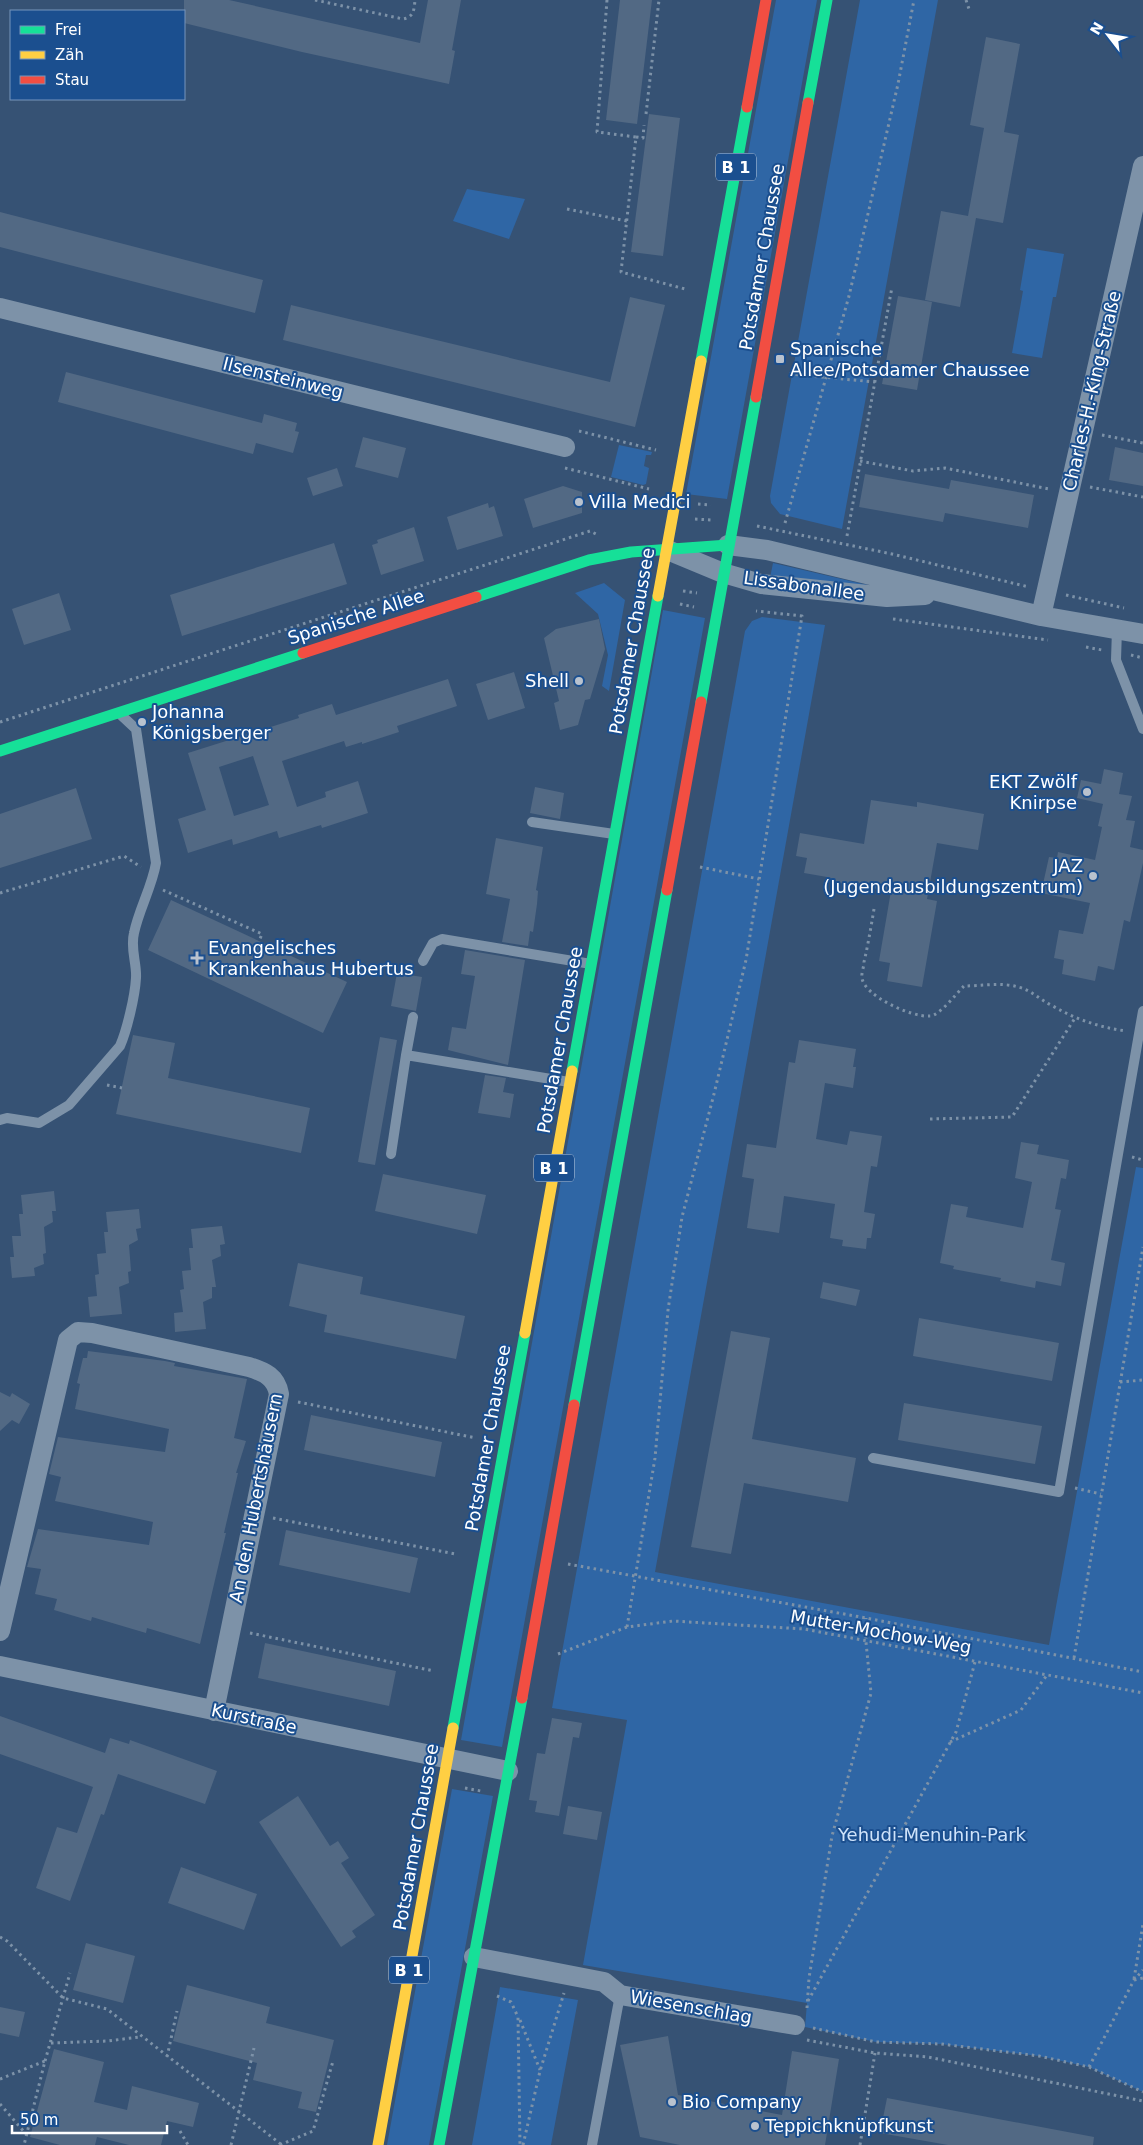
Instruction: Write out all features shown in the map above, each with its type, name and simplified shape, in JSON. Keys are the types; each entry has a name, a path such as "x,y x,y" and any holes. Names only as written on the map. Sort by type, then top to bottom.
{"main road":[{"name":"Potsdamer Chaussee","path":"378,2145 766,0"},
{"name":"Potsdamer Chaussee","path":"440,2145 827,0"},
{"name":"Spanische Allee","path":"0,751 589,560 631,552 728,545"}],"street":[{"name":"Charles-H.-King-Straße","path":"1041,616 1143,166"},
{"name":"Ilsensteinweg","path":"0,308 565,447"},
{"name":"Lissabonallee","path":"728,545 774,551 1041,616 1143,634"},
{"name":"Lissabonallee","path":"666,549 723,574 761,584 887,596 948,594"},
{"name":"An den Hubertshäusern","path":"0,1631 68,1340 78,1332 92,1333 249,1367 264,1372 274,1381 279,1394 214,1711"},
{"name":"Kurstraße","path":"0,1666 508,1771"},
{"name":"Wiesenschlag","path":"474,1956 604,1982 620,1995 800,2026"}],"lane":[{"path":"1118,629 1116,660 1143,730"},
{"path":"0,1120 7,1118 39,1124 69,1105 120,1046 124,1036 136,978 132,946 134,932 156,863 136,729 119,713"},
{"path":"532,822 614,834"},
{"path":"423,961 433,943 442,939 591,964"},
{"path":"873,1458 1059,1492 1143,1011"},
{"path":"391,1154 413,1017"},
{"path":"406,1055 570,1082"},
{"path":"592,2145 620,1995"}],"path":[{"path":"315,0 403,19 409,18 413,13 416,0"},
{"path":"607,0 597,132 643,138 644,125"},
{"path":"646,114 659,0"},
{"path":"785,522 851,286 898,84 914,0"},
{"path":"966,0 969,9"},
{"path":"636,137 621,272 685,289"},
{"path":"567,209 627,221"},
{"path":"847,536 892,287"},
{"path":"789,374 875,382"},
{"path":"649,489 560,467 570,429 656,450"},
{"path":"1099,434 1143,443"},
{"path":"860,460 913,471 945,468 1055,490"},
{"path":"1087,487 1143,498"},
{"path":"693,504 717,506"},
{"path":"690,519 715,520"},
{"path":"778,529 1016,584"},
{"path":"0,722 590,531"},
{"path":"676,589 701,594"},
{"path":"1084,599 1133,610"},
{"path":"674,603 699,608"},
{"path":"627,1627 655,1458 668,1310 682,1217 741,979 802,616 756,611"},
{"path":"889,618 1051,640"},
{"path":"1078,645 1096,649"},
{"path":"1132,656 1143,658"},
{"path":"0,893 124,856 152,880 262,934 259,941"},
{"path":"700,867 759,879"},
{"path":"874,909 862,978 877,997 912,1014 930,1016 941,1012 948,1000 964,986 1016,986 1033,992 1048,1004 1098,1027 1139,1034"},
{"path":"930,1119 1012,1117 1075,1018"},
{"path":"1074,1658 1143,1247"},
{"path":"1120,1382 1143,1380"},
{"path":"296,1402 476,1438"},
{"path":"1060,1484 1101,1494"},
{"path":"272,1518 455,1554"},
{"name":"Mutter-Mochow-Weg","path":"565,1563 866,1618 1143,1672"},
{"path":"807,2003 809,1978 832,1836 871,1693 866,1642 866,1618"},
{"name":"Mutter-Mochow-Weg","path":"558,1654 627,1627 673,1621 804,1629 1143,1693"},
{"path":"247,1633 434,1670"},
{"path":"975,1662 962,1715 950,1742 807,2003 800,2026 804,2039 875,2053 928,2057 1143,2101"},
{"path":"950,1742 1021,1710 1047,1676"},
{"path":"461,1787 485,1792"},
{"path":"1134,1980 1143,1924"},
{"path":"0,1937 63,1998 107,2009 140,2037 280,2145 314,2132 333,2061"},
{"path":"1089,2067 1134,1980 1143,1970"},
{"path":"24,2145 70,1973"},
{"path":"522,2145 540,2071 570,1976"},
{"path":"1134,1980 1143,1978"},
{"path":"497,1996 511,2002 540,2071"},
{"path":"167,2056 176,2010"},
{"path":"518,2017 522,2145"},
{"path":"800,2026 876,2042 940,2044 1038,2056 1089,2067 1143,2092"},
{"path":"51,2043 107,2041 140,2037"},
{"path":"231,2145 254,2048"},
{"path":"860,2145 875,2053"},
{"path":"0,2079 45,2061"},
{"path":"0,2104 26,2135"},
{"path":"180,2131 188,2145"}],"green space":[{"path":"776,0 817,0 727,499 686,494"},
{"path":"860,0 938,0 842,529 780,514 771,503 770,496"},
{"path":"467,189 525,199 509,239 453,221"},
{"path":"1027,248 1064,254 1056,297 1053,297 1042,358 1012,353 1023,291 1020,290"},
{"path":"619,445 652,452 651,455 646,455 644,466 649,468 646,484 643,485 611,477"},
{"path":"773,563 872,586 770,578"},
{"path":"604,583 625,600 609,691 602,686 608,655 598,614 575,593"},
{"path":"663,610 705,618 502,1747 461,1740"},
{"name":"Yehudi-Menuhin-Park","path":"762,617 825,625 655,1572 1049,1645 1136,1167 1143,1168 1143,2092 1089,2067 1039,2056 941,2044 876,2042 805,2027 807,2003 583,1965 627,1720 552,1708 745,631 752,621"},
{"path":"452,1789 493,1796 429,2145 387,2145"},
{"path":"500,1987 578,2000 551,2145 472,2145"}],"building":[{"path":"184,0 229,0 420,43 428,0 461,0 452,50 455,51 449,84 302,52 185,23"},
{"path":"620,0 652,0 637,124 606,120"},
{"path":"986,37 1020,44 1004,132 1019,135 1003,223 976,218 960,307 925,300 941,211 968,216 984,128 970,125"},
{"path":"649,114 680,118 663,256 631,252"},
{"path":"0,212 263,280 255,313 0,247"},
{"path":"898,296 932,302 917,390 882,384"},
{"path":"630,297 665,305 635,427 283,340 291,305 610,382"},
{"path":"66,372 262,423 264,414 297,423 295,431 299,432 293,453 256,443 253,454 58,402"},
{"path":"363,437 406,448 398,478 355,467"},
{"path":"1115,447 1143,453 1143,486 1109,480"},
{"path":"337,468 343,486 313,496 307,478"},
{"path":"865,474 949,489 951,480 1034,495 1028,528 945,513 943,522 859,507"},
{"path":"563,486 582,492 582,513 533,528 524,499"},
{"path":"488,503 489,508 494,506 503,536 457,550 447,517"},
{"path":"414,527 424,561 381,575 372,545 378,543 377,540"},
{"path":"334,543 347,584 182,636 170,595"},
{"path":"59,593 71,630 24,645 12,609"},
{"path":"599,619 605,649 590,699 585,700 578,725 560,730 554,703 559,701 544,638 556,629"},
{"path":"514,672 525,708 488,720 476,684"},
{"path":"448,679 457,706 397,726 399,732 362,744 362,742 346,747 344,741 282,761 297,807 326,797 325,792 358,781 368,813 322,828 321,825 279,838 277,831 233,845 232,839 188,853 178,819 206,810 188,753 299,718 298,715 332,704 336,715","holes":["253,756 269,805 234,816 219,767"]},
{"name":"JAZ (Jugendausbildungszentrum)","path":"1104,769 1123,773 1119,794 1132,796 1126,820 1135,821 1130,847 1143,850 1143,863 1130,922 1124,920 1114,970 1098,966 1095,981 1062,974 1064,960 1054,958 1059,930 1083,934 1090,903 1041,893 1049,857 1057,858 1058,852 1095,860 1102,827 1098,826 1103,804 1077,798 1081,780 1101,784"},
{"path":"535,787 564,793 560,819 530,813"},
{"path":"76,788 92,839 0,868 0,814"},
{"path":"871,800 917,807 917,802 984,814 978,850 937,843 927,899 937,901 922,987 887,981 890,963 879,961 891,891 826,881 827,877 804,873 807,858 796,856 800,833 864,844"},
{"path":"496,838 543,847 536,890 538,891 533,932 530,931 528,946 502,942 510,899 486,894"},
{"path":"171,900 347,982 323,1033 148,950"},
{"path":"465,950 525,960 508,1065 448,1050 452,1027 466,1029 475,976 461,974"},
{"path":"397,973 422,977 416,1011 391,1006"},
{"path":"133,1035 175,1043 168,1078 310,1108 301,1153 116,1114"},
{"path":"380,1037 397,1040 375,1165 358,1162"},
{"path":"799,1040 856,1049 853,1067 856,1067 853,1088 825,1083 816,1139 847,1145 850,1131 882,1136 877,1167 871,1166 864,1212 875,1214 871,1238 867,1238 866,1249 842,1246 843,1240 830,1238 835,1204 784,1196 779,1233 747,1228 754,1179 742,1177 747,1144 776,1148 789,1062 795,1063"},
{"path":"485,1075 506,1078 503,1092 514,1094 510,1118 478,1113"},
{"path":"1021,1142 1039,1145 1037,1154 1069,1160 1066,1179 1061,1178 1055,1209 1061,1210 1051,1260 1065,1263 1061,1286 1036,1281 1035,1288 1000,1281 1001,1278 953,1269 954,1266 940,1263 951,1204 968,1207 966,1217 1023,1228 1032,1182 1015,1178"},
{"path":"383,1174 486,1195 477,1234 375,1211"},
{"path":"54,1191 56,1211 52,1211 53,1222 44,1227 46,1253 43,1254 44,1264 34,1268 35,1276 12,1278 10,1257 14,1257 12,1236 21,1236 19,1214 23,1214 21,1195"},
{"path":"139,1209 141,1228 136,1229 138,1240 129,1245 131,1271 128,1272 129,1283 119,1287 122,1314 90,1317 88,1297 97,1296 95,1275 99,1274 97,1254 106,1253 104,1232 108,1232 106,1212"},
{"path":"222,1226 225,1244 220,1245 221,1256 212,1260 216,1287 212,1287 212,1298 203,1302 206,1329 175,1332 174,1313 183,1312 180,1290 184,1289 182,1271 191,1270 189,1248 193,1248 191,1229"},
{"path":"298,1263 363,1277 360,1294 465,1316 456,1359 324,1332 327,1315 289,1306"},
{"path":"823,1282 860,1290 856,1306 820,1298"},
{"path":"919,1318 1059,1343 1052,1381 913,1356"},
{"path":"731,1331 770,1338 752,1439 856,1458 848,1502 744,1483 731,1554 691,1547"},
{"path":"88,1351 165,1361 175,1363 174,1366 247,1379 234,1438 246,1441 236,1473 238,1473 224,1533 226,1533 200,1644 147,1628 146,1633 92,1617 91,1621 54,1610 57,1599 35,1594 41,1569 27,1567 38,1529 149,1545 153,1522 55,1501 61,1477 49,1474 58,1437 165,1452 169,1429 75,1409 80,1384 77,1383 83,1358 87,1358"},
{"path":"0,1392 10,1397 12,1393 30,1404 19,1424 12,1420 0,1431"},
{"path":"904,1403 1042,1426 1035,1464 898,1440"},
{"path":"311,1415 442,1442 435,1477 304,1450"},
{"path":"286,1530 418,1558 410,1593 279,1565"},
{"path":"265,1643 396,1671 389,1706 258,1678"},
{"path":"0,1716 105,1753 110,1738 129,1744 130,1740 217,1771 205,1804 118,1774 104,1815 101,1814 70,1901 36,1888 57,1827 77,1833 93,1787 0,1754"},
{"path":"552,1718 582,1723 579,1738 573,1737 559,1816 535,1812 537,1801 529,1800 537,1753 545,1754"},
{"path":"298,1796 330,1846 338,1841 349,1858 341,1863 375,1915 352,1931 356,1937 341,1947 259,1822"},
{"path":"568,1806 602,1812 597,1840 563,1834"},
{"path":"181,1867 257,1894 244,1930 168,1903"},
{"path":"86,1943 135,1956 123,2003 73,1990"},
{"path":"187,1985 270,2007 266,2023 334,2040 316,2112 298,2108 302,2092 253,2080 257,2063 173,2041"},
{"path":"0,2007 25,2012 19,2037 0,2033"},
{"path":"668,2036 678,2095 782,2115 792,2051 839,2059 825,2145 680,2145 640,2137 620,2045"},
{"path":"54,2049 104,2062 94,2102 127,2110 132,2086 199,2103 193,2127 167,2121 161,2145 129,2145 97,2137 95,2145 60,2145 30,2137"},
{"path":"887,2098 1094,2137 1093,2145 948,2145 880,2133"}],"traffic: fast":[{"path":"808,103 827,0"},
{"path":"701,361 747,107"},
{"path":"701,702 756,397"},
{"path":"476,597 589,560 631,552 728,545"},
{"path":"572,1071 658,596"},
{"path":"0,751 303,653"},
{"path":"574,1405 667,890"},
{"path":"453,1728 525,1333"},
{"path":"439,2145 522,1698"}],"traffic: slow":[{"path":"658,596 701,361"},
{"path":"525,1333 572,1071"},
{"path":"378,2145 453,1728"}],"traffic: jam":[{"path":"747,107 766,0"},
{"path":"756,397 808,103"},
{"path":"303,653 476,597"},
{"path":"667,890 701,702"},
{"path":"522,1698 574,1405"}],"place":[{"name":"Spanische Allee/Potsdamer Chaussee","path":"780,359"},
{"name":"Villa Medici","path":"579,502"},
{"name":"Shell","path":"579,681"},
{"name":"Johanna Königsberger","path":"142,722"},
{"name":"EKT Zwölf Knirpse","path":"1087,792"},
{"name":"JAZ (Jugendausbildungszentrum)","path":"1093,876"},
{"name":"Evangelisches Krankenhaus Hubertus","path":"197,958"},
{"name":"Bio Company","path":"672,2102"},
{"name":"Teppichknüpfkunst","path":"755,2126"}]}
